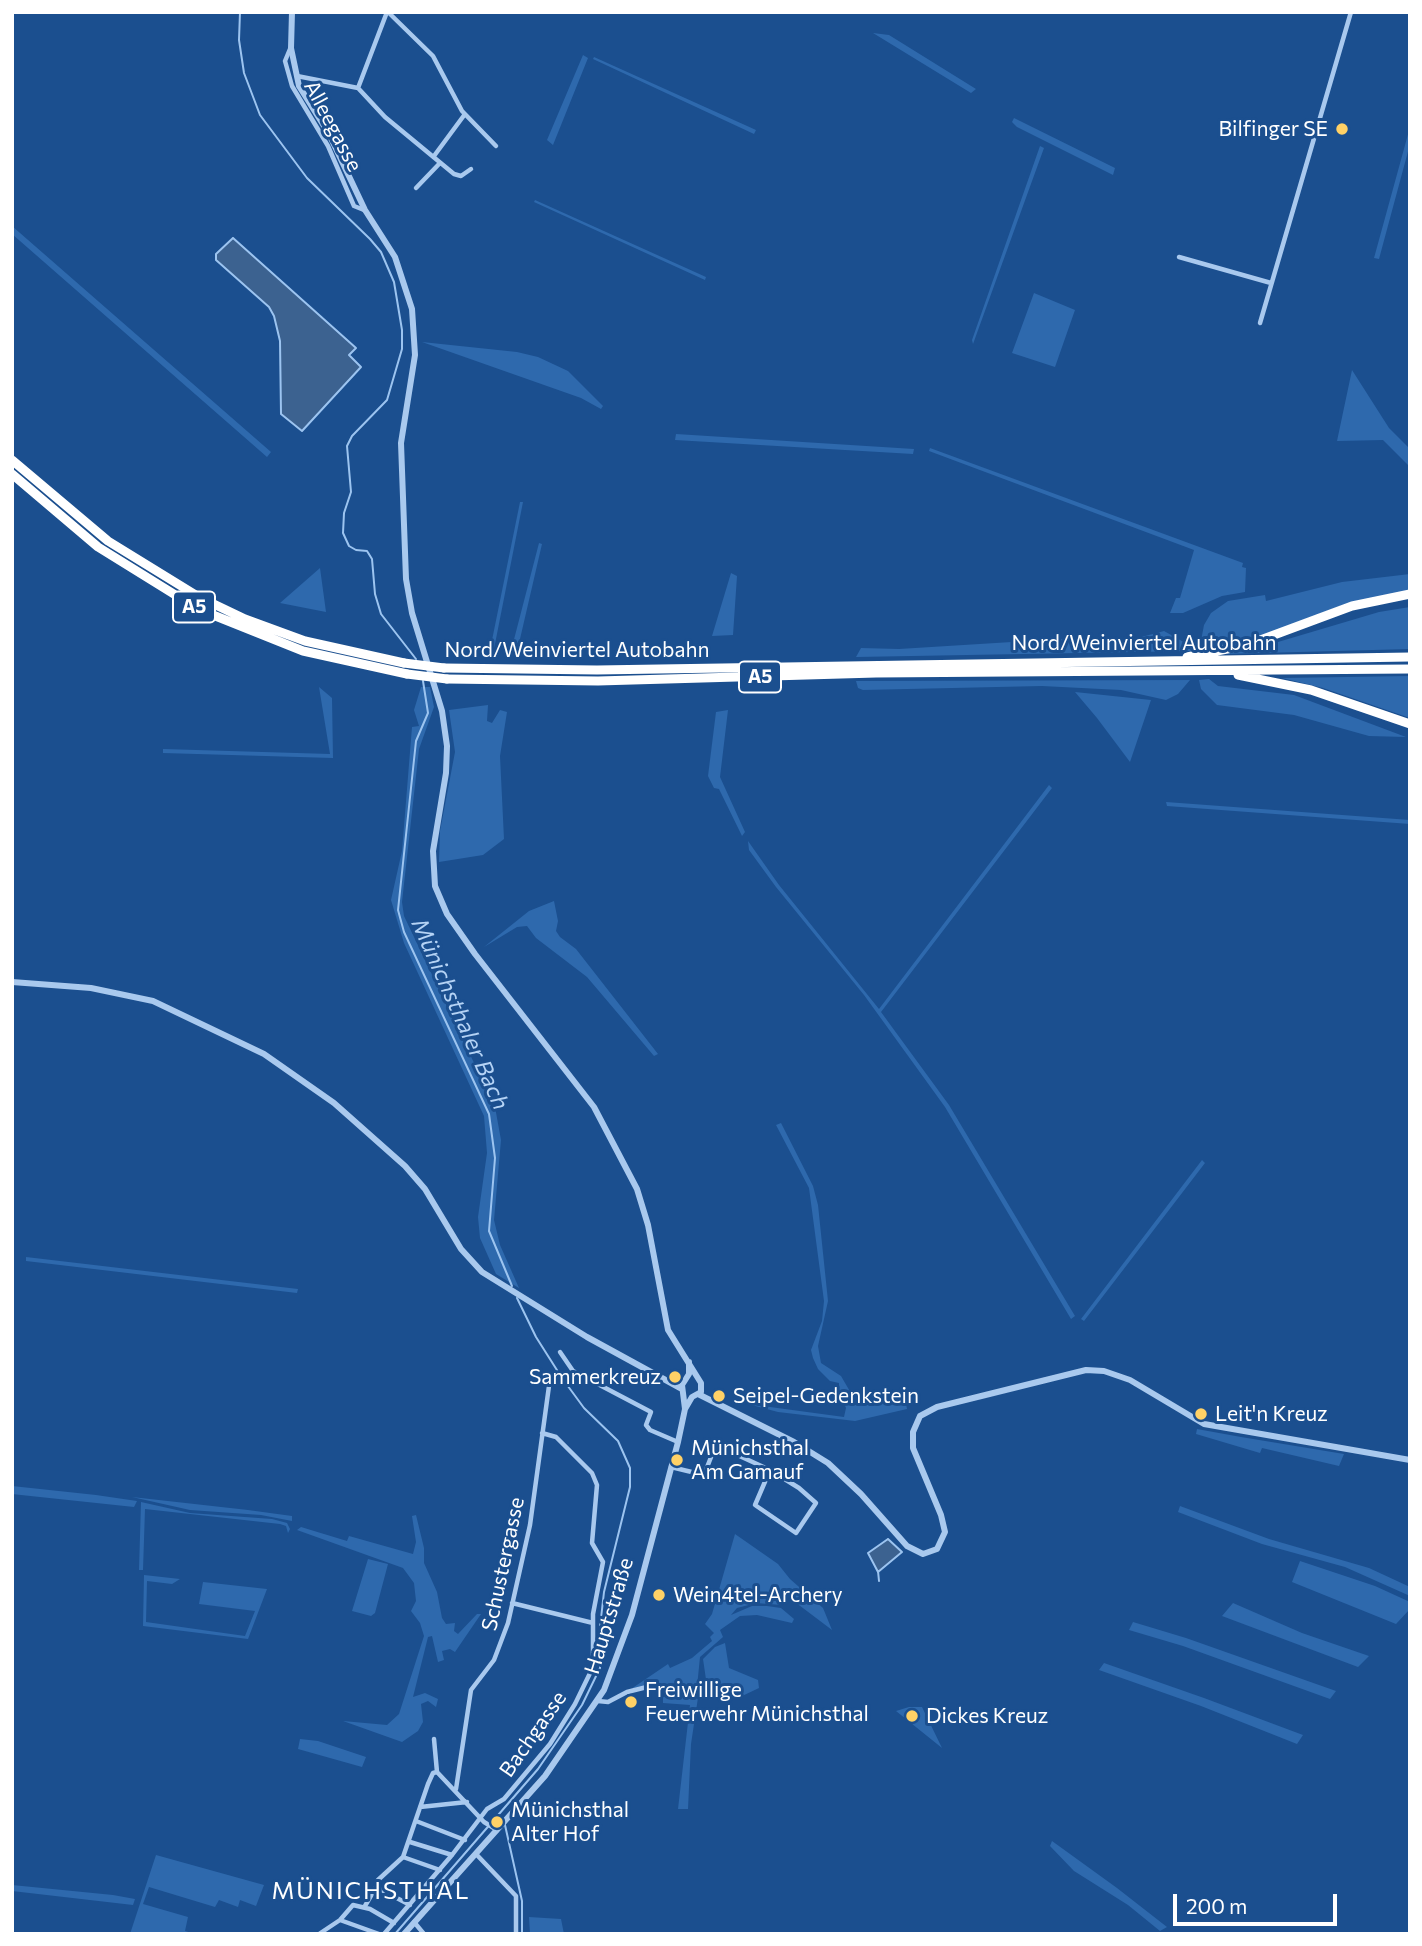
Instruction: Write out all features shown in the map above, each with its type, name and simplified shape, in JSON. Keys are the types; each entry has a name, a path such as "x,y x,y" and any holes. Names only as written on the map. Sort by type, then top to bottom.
{"highway":[{"name":"Nord/Weinviertel Autobahn","path":"12,460 108,541 199,597 245,619 305,641 404,663 444,668 597,670 948,662 1159,662 1410,657"},
{"name":"Nord/Weinviertel Autobahn","path":"12,474 98,547 198,609 303,651 407,674 447,678 598,681 876,673 1410,669"},
{"path":"1159,662 1247,645 1352,606 1410,594"},
{"path":"1223,672 1311,690 1410,724"}],"street":[{"name":"Alleegasse","path":"292,12 291,48 295,76 335,145 365,210 400,268 415,333 413,374 401,443 402,496 409,596 435,685 447,746 446,774 433,851 435,886 447,914 475,954 603,1120 645,1210 668,1330 713,1401"},
{"path":"358,88 387,12 433,56 465,114 496,146"},
{"path":"1259,323 1351,12"},
{"name":"Alleegasse","path":"291,48 285,61 292,86 328,146 354,206 365,210"},
{"path":"295,76 358,88 385,117 457,176 464,175 471,169"},
{"path":"434,156 465,114"},
{"path":"416,188 440,163"},
{"path":"1179,257 1271,283"},
{"path":"12,982 91,988 153,1001 264,1054 316,1089 396,1157 425,1189 468,1258 510,1291 667,1379 683,1391 713,1401 794,1442 828,1463 861,1494 907,1546 923,1554 937,1549 945,1532 941,1515 913,1448 913,1432 920,1416 937,1407 1086,1370 1104,1371 1130,1380 1204,1424 1410,1460"},
{"path":"560,1352 573,1371 651,1412 646,1425 650,1430 678,1442"},
{"path":"683,1391 690,1367 686,1358"},
{"path":"667,1379 687,1378 701,1383"},
{"name":"Schustergasse","path":"456,1790 471,1690 489,1668 502,1643 512,1603 530,1525 549,1386 555,1379"},
{"name":"Hauptstraße","path":"685,1409 701,1383"},
{"name":"Hauptstraße","path":"404,1934 557,1762 598,1701 632,1615 678,1442 685,1409 683,1391"},
{"name":"Bachgasse","path":"482,1820 490,1806 504,1800 565,1722 593,1667 593,1623 603,1562 592,1543 597,1485 592,1473 556,1437 542,1433"},
{"path":"671,1467 704,1475 713,1452 720,1447 770,1470 799,1488 816,1503 796,1533 755,1505 770,1470"},
{"path":"512,1603 593,1623"},
{"path":"598,1701 608,1703 627,1692 651,1686 676,1692 737,1689"},
{"path":"434,1738 437,1772 482,1820 499,1826"},
{"path":"365,1906 379,1880 403,1857 433,1773 437,1772"},
{"path":"420,1807 467,1802"},
{"path":"340,1920 382,1934 410,1906 482,1820"},
{"path":"416,1821 465,1840"},
{"path":"410,1842 452,1856"},
{"path":"476,1854 516,1896 519,1912 516,1934"},
{"path":"403,1857 440,1870"},
{"path":"376,1887 410,1906"},
{"path":"319,1934 340,1920 354,1905 365,1906 394,1923"},
{"path":"414,1922 425,1934"}],"shaded area":[{"path":"873,33 889,35 976,89 971,93"},
{"path":"583,55 588,58 553,145 547,140"},
{"path":"594,57 756,130 754,134 593,59"},
{"path":"1014,118 1115,168 1113,175 1017,127 1012,122"},
{"path":"1410,127 1410,144 1379,259 1374,258"},
{"path":"1040,146 1044,148 973,344 972,340"},
{"path":"535,200 706,277 705,280 534,202"},
{"path":"12,226 271,452 267,457 12,234"},
{"path":"233,238 356,348 349,355 361,367 302,431 281,414 280,341 274,316 269,307 216,260 216,254"},
{"path":"1034,293 1075,310 1055,367 1012,353"},
{"path":"422,342 517,352 538,357 568,371 603,406 601,409 581,398"},
{"path":"1352,370 1389,428 1410,449 1410,467 1383,440 1337,441"},
{"path":"676,434 914,449 913,454 675,440"},
{"path":"930,448 1243,563 1242,567 1246,568 1245,592 1222,596 1183,613 1170,613 1176,598 1180,598 1194,550 929,451"},
{"path":"520,502 523,502 494,649 490,650"},
{"path":"539,543 542,544 517,652 511,651"},
{"path":"320,568 326,612 280,603"},
{"path":"731,573 737,576 733,635 712,636"},
{"path":"1410,574 1410,590 1345,604 1267,634 1199,651 1204,625 1211,613 1228,601 1265,595 1266,601 1342,582"},
{"path":"1410,607 1410,649 1225,654 1251,650 1379,612"},
{"path":"1164,631 1189,645 1191,651 856,657 861,648 899,649 1060,639 1130,640"},
{"path":"1410,676 1410,718 1323,688 1282,678"},
{"path":"1209,679 1218,686 1294,695 1406,737 1369,736 1294,715 1217,705 1201,689 1199,680"},
{"path":"1190,680 1178,694 1166,700 1121,690 1042,686 863,690 858,688 856,681"},
{"path":"319,687 332,698 333,758 163,753 163,749 330,754"},
{"path":"421,687 430,687 434,707 419,749 402,902 404,916 495,1107 501,1140 494,1220 500,1245 519,1288 496,1274 480,1238 478,1217 487,1153 484,1116 404,943 391,900 402,851 412,727 419,726 414,710"},
{"path":"1075,692 1151,700 1130,762 1097,718"},
{"path":"488,705 487,721 492,723 500,710 507,712 500,756 504,839 483,855 439,862 440,831 455,752 449,710"},
{"path":"728,710 720,777 745,832 742,836 719,789 714,788 708,776 716,712"},
{"path":"1049,785 1052,788 881,1012 949,1105 1075,1316 1071,1319 945,1107 864,995 776,887 749,850 748,841 779,885 879,1009"},
{"path":"1166,802 1410,820 1410,824 1167,806"},
{"path":"554,901 558,921 556,931 560,937 576,949 658,1054 654,1056 587,977 536,938 527,926 517,927 484,947 529,911"},
{"path":"781,1123 813,1186 818,1205 828,1301 818,1346 821,1363 841,1376 855,1400 862,1405 905,1399 907,1409 855,1421 778,1412 748,1404 844,1417 846,1408 839,1391 839,1383 830,1381 818,1369 811,1350 822,1321 824,1301 809,1188 776,1125"},
{"path":"1202,1160 1205,1163 1084,1321 1081,1319"},
{"path":"26,1257 298,1289 297,1293 26,1261"},
{"path":"1197,1429 1344,1454 1339,1466 1262,1448 1260,1453 1196,1434"},
{"path":"12,1486 137,1501 134,1507 12,1494"},
{"path":"132,1497 292,1516 292,1521 261,1515 190,1510"},
{"path":"141,1502 190,1513 272,1519 287,1523 290,1529 288,1533 286,1526 280,1524 145,1509 143,1570 139,1570"},
{"path":"1180,1506 1269,1539 1369,1568 1410,1587 1410,1596 1345,1567 1262,1544 1178,1512"},
{"path":"416,1515 424,1548 424,1563 437,1592 442,1618 446,1624 455,1623 454,1631 458,1634 477,1614 481,1614 455,1652 450,1649 442,1651 444,1660 438,1662 432,1636 428,1637 413,1697 425,1693 438,1699 436,1707 428,1701 421,1704 423,1722 418,1731 402,1742 343,1721 387,1725 399,1714 424,1636 420,1623 411,1611 416,1601 414,1583 403,1568 297,1530 301,1527 347,1541 349,1536 413,1554 416,1542 412,1516"},
{"path":"735,1534 778,1564 790,1579 823,1608 832,1630 787,1596 782,1605 756,1603 737,1608 731,1615 752,1606 767,1606 781,1608 794,1619 792,1623 757,1615 740,1616 720,1630 723,1637 700,1657 697,1687 681,1690 677,1683 631,1689 668,1664 670,1668 692,1658 712,1641 710,1637 714,1633 705,1624 712,1614"},
{"path":"888,1539 902,1552 878,1572 868,1553"},
{"path":"368,1559 388,1564 375,1613 371,1616 352,1611"},
{"path":"1300,1561 1375,1586 1410,1602 1410,1609 1396,1624 1292,1582"},
{"path":"144,1575 180,1579 172,1584 147,1581 146,1622 245,1636 255,1611 199,1604 203,1582 267,1589 248,1639 143,1626"},
{"path":"1233,1603 1302,1633 1369,1656 1358,1667 1222,1616"},
{"path":"1133,1622 1336,1691 1330,1699 1183,1646 1129,1630"},
{"path":"725,1643 729,1668 758,1680 759,1688 740,1697 709,1700 703,1659 715,1647"},
{"path":"1104,1663 1303,1735 1297,1744 1099,1670"},
{"path":"699,1691 691,1744 688,1809 678,1809 690,1705 663,1703 663,1697"},
{"path":"922,1707 942,1748 896,1711"},
{"path":"300,1739 318,1741 366,1757 362,1767 298,1749"},
{"path":"1052,1841 1167,1927 1160,1931 1128,1905 1074,1871 1050,1846"},
{"path":"156,1855 264,1885 256,1906 240,1900 238,1907 219,1900 215,1907 149,1887 143,1904 188,1917 185,1931 195,1934 130,1934"},
{"path":"12,1885 135,1899 133,1905 12,1891"},
{"path":"529,1917 561,1919 564,1934 530,1934"}],"waterway":[{"name":"Münichsthaler Bach","path":"240,12 239,40 244,73 260,115 307,178 381,252 394,282 402,330 402,349 387,400 352,436 347,446 351,492 344,513 343,533 349,546 367,551 372,559 375,594 381,614 416,659"},
{"name":"Münichsthaler Bach","path":"423,681 428,713 416,741 398,910 404,932 489,1114 495,1158 489,1231 512,1286"},
{"name":"Münichsthaler Bach","path":"395,1934 538,1769 582,1705 600,1668 600,1627 604,1592 630,1487 630,1468 618,1441 584,1408 562,1378 536,1337 517,1298"},
{"path":"878,1571 879,1581"},
{"path":"505,1825 522,1901 522,1934"}],"place":[{"name":"Bilfinger SE","path":"1342,129"},
{"name":"Sammerkreuz","path":"675,1377"},
{"name":"Seipel-Gedenkstein","path":"719,1396"},
{"name":"Leit'n Kreuz","path":"1201,1414"},
{"name":"Münichsthal Am Gamauf","path":"677,1460"},
{"name":"Wein4tel-Archery","path":"659,1595"},
{"name":"Freiwillige Feuerwehr Münichsthal","path":"631,1702"},
{"name":"Dickes Kreuz","path":"912,1716"},
{"name":"Münichsthal Alter Hof","path":"497,1822"}],"district":[{"name":"MÜNICHSTHAL","path":"371,1891"}]}
